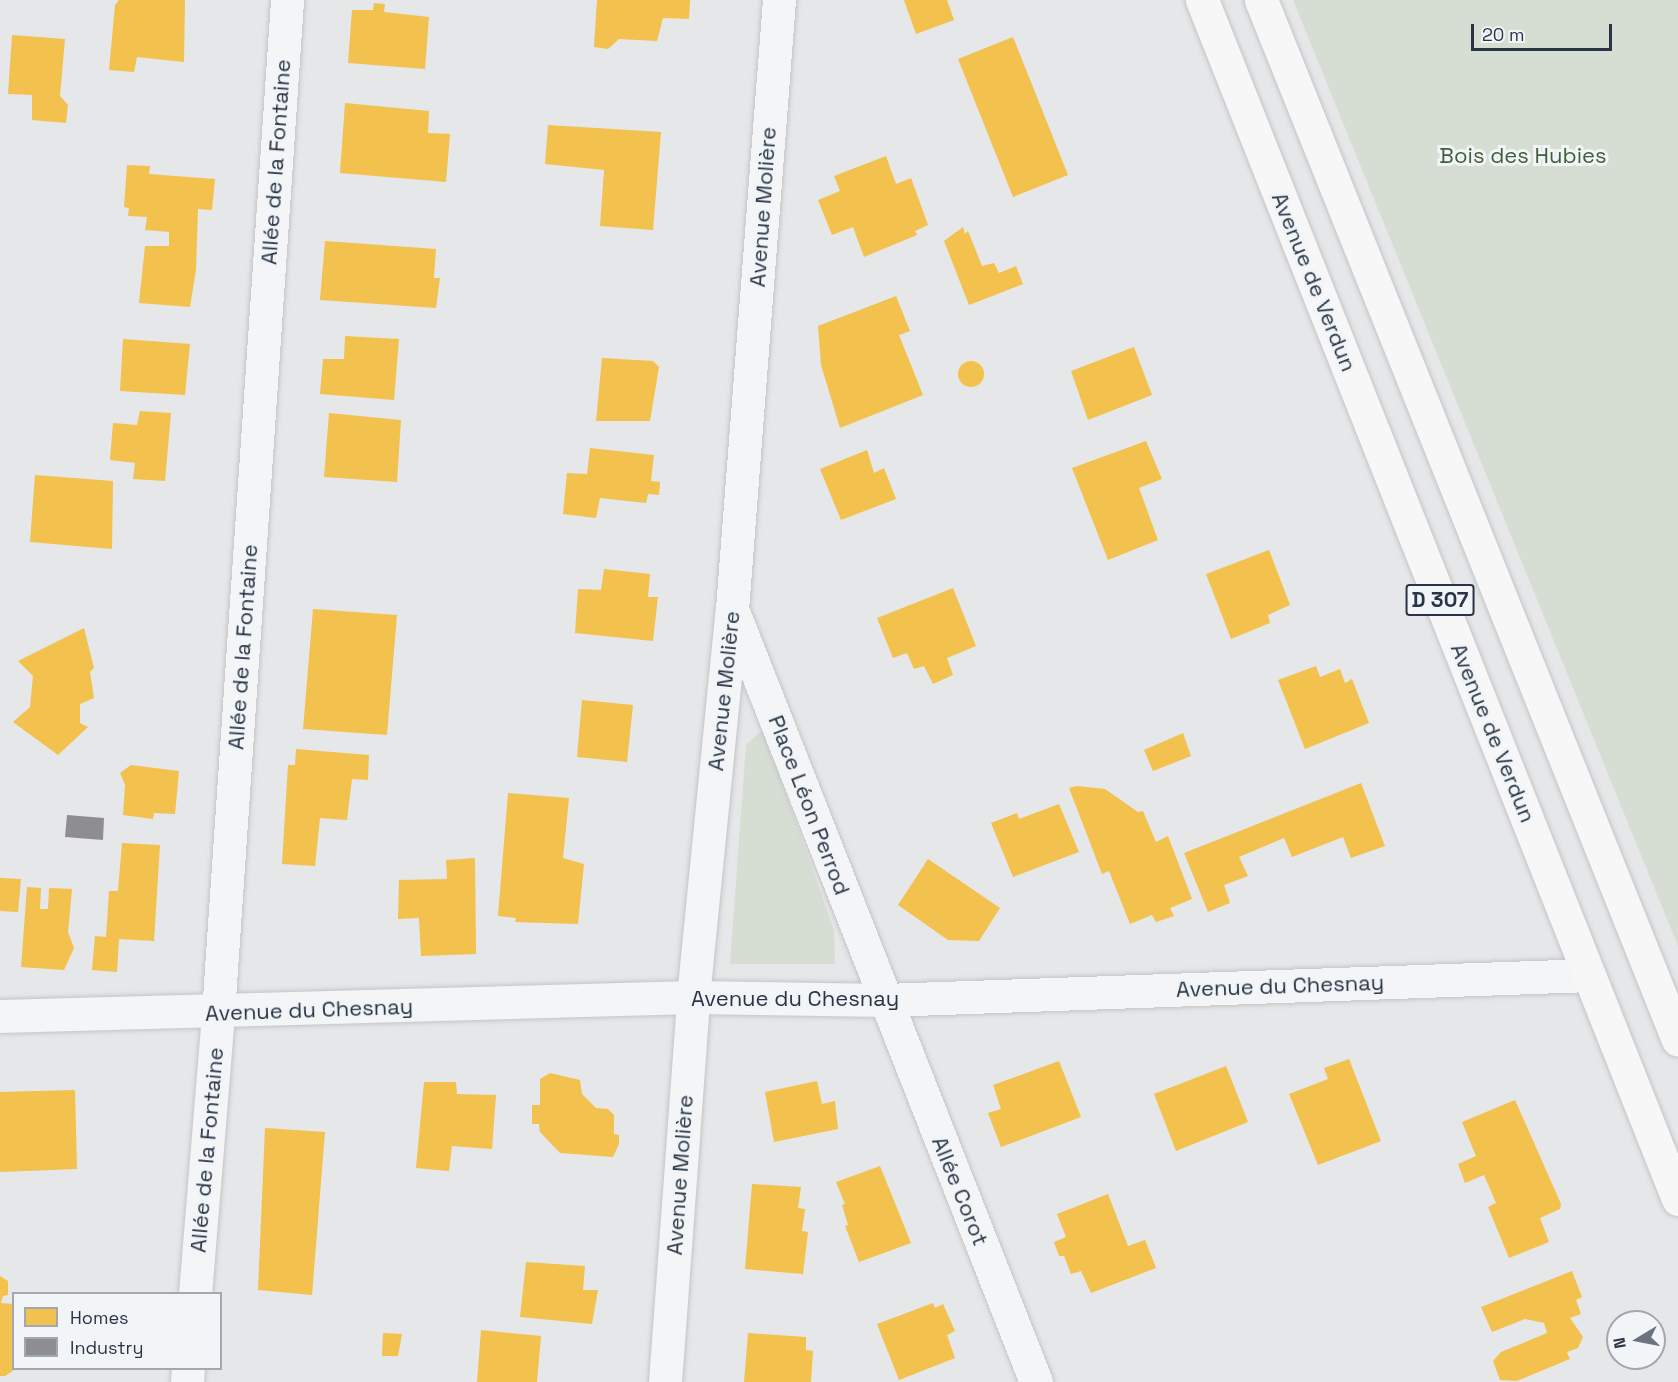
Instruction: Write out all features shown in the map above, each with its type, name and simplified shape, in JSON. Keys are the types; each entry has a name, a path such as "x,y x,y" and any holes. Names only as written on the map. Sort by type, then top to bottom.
{"main road":[{"name":"Avenue de Verdun","path":"1202,0 1678,1199"},
{"name":"D 307","path":"1261,0 1678,1040"}],"street":[{"name":"Allée de la Fontaine","path":"195,1292 218,1013 287,0"},
{"name":"Avenue Molière","path":"665,1382 693,998 732,609 779,0"},
{"name":"Place Léon Perrod","path":"732,609 885,1000"},
{"name":"Avenue du Chesnay","path":"0,1016 218,1013 693,998 885,1000 1589,975"},
{"name":"Allée Corot","path":"885,1000 1036,1382"}],"green space":[{"name":"Bois des Hubies","path":"1293,0 1678,0 1678,946"},
{"path":"763,729 834,930 835,964 730,964 746,745"}],"building: Homes":[{"path":"119,0 185,0 184,62 137,57 134,72 109,70 115,5"},
{"path":"597,0 690,0 689,19 663,18 657,41 619,39 608,49 594,47"},
{"path":"904,0 947,0 954,20 916,34"},
{"path":"374,3 385,4 384,12 429,17 425,69 348,63 352,10 373,10"},
{"path":"12,35 65,39 60,96 68,105 66,123 32,120 32,95 8,94"},
{"path":"1013,37 1068,175 1013,197 958,59"},
{"path":"345,103 429,111 428,133 450,134 446,182 340,173"},
{"path":"548,125 661,132 653,230 600,226 604,170 545,164"},
{"path":"886,156 896,184 911,178 928,225 915,231 917,235 864,257 853,227 832,235 818,200 840,191 834,176"},
{"path":"127,165 150,166 149,174 215,179 212,210 198,209 196,270 190,307 139,303 145,246 169,246 169,232 145,230 147,217 128,216 129,208 124,207"},
{"path":"963,227 965,234 968,231 982,266 994,263 999,273 1016,266 1023,284 969,305 944,241"},
{"path":"325,241 436,249 434,278 440,278 436,308 320,300"},
{"path":"896,296 910,331 899,335 923,395 840,428 821,365 818,326"},
{"path":"345,336 399,339 394,400 320,394 323,359 344,359"},
{"path":"123,339 190,344 185,395 120,391"},
{"path":"1134,347 1152,395 1088,420 1071,371"},
{"path":"602,358 653,361 659,367 650,421 596,421"},
{"path":"971,361 980,365 984,374 980,383 971,387 962,383 958,374 962,365"},
{"path":"140,411 171,413 165,481 133,479 135,463 110,460 113,423 137,425"},
{"path":"329,413 401,420 397,482 324,477"},
{"path":"1146,441 1162,479 1139,488 1158,540 1108,560 1072,468"},
{"path":"590,448 654,455 651,481 660,482 659,495 648,494 646,503 600,498 596,518 563,514 567,473 587,474"},
{"path":"867,450 874,473 884,468 896,499 841,520 820,469"},
{"path":"35,475 113,481 112,549 30,542"},
{"path":"1269,550 1290,605 1268,615 1270,623 1231,639 1206,574"},
{"path":"604,569 650,574 648,597 658,597 653,641 575,633 578,589 601,590"},
{"path":"953,588 976,646 947,658 953,675 933,684 924,666 914,669 907,653 893,658 877,618"},
{"path":"313,609 397,615 387,735 303,729"},
{"path":"84,628 94,668 90,672 94,698 80,704 80,723 88,727 58,755 13,722 30,707 33,676 18,661"},
{"path":"1316,666 1320,677 1340,669 1345,683 1352,679 1369,723 1305,749 1278,680"},
{"path":"582,700 633,705 627,762 577,757"},
{"path":"1183,733 1191,756 1153,771 1144,750"},
{"path":"296,749 369,755 368,780 352,779 347,820 320,818 315,866 282,864 288,765 295,765"},
{"path":"131,765 179,771 175,814 154,813 153,819 123,815 125,785 120,773"},
{"path":"1361,783 1385,846 1351,858 1343,837 1292,857 1284,838 1239,857 1248,876 1224,885 1230,903 1208,912 1184,853"},
{"path":"1077,786 1105,789 1138,812 1143,811 1156,842 1168,836 1192,899 1170,908 1174,916 1156,922 1152,915 1130,924 1109,871 1102,874 1069,788"},
{"path":"508,793 569,798 563,858 584,864 578,924 515,922 516,918 498,916"},
{"path":"1059,804 1079,852 1013,877 991,823 1017,813 1019,819"},
{"path":"122,843 160,845 154,941 119,939 117,972 92,970 95,936 106,937 109,891 118,891"},
{"path":"475,858 476,954 421,956 419,918 398,919 399,880 447,879 446,860"},
{"path":"928,859 1000,908 979,941 948,940 898,905"},
{"path":"0,878 21,879 18,912 0,911"},
{"path":"27,887 41,888 40,909 48,909 49,888 72,889 68,932 74,948 64,970 21,967"},
{"path":"1349,1059 1381,1141 1318,1165 1289,1094 1328,1079 1324,1068"},
{"path":"1059,1061 1081,1117 1001,1147 988,1113 1001,1109 993,1085"},
{"path":"1226,1066 1248,1122 1176,1151 1154,1094"},
{"path":"550,1073 580,1080 582,1094 596,1108 608,1109 614,1115 614,1134 619,1135 619,1144 613,1157 560,1153 540,1132 539,1124 532,1124 532,1105 540,1105 540,1079"},
{"path":"817,1081 822,1104 835,1101 838,1129 774,1142 765,1092"},
{"path":"424,1082 456,1082 457,1094 496,1095 492,1149 452,1146 449,1171 416,1168"},
{"path":"75,1090 77,1169 0,1172 0,1092"},
{"path":"1515,1100 1561,1204 1560,1209 1540,1218 1549,1242 1509,1258 1488,1207 1496,1203 1484,1175 1465,1183 1458,1164 1476,1156 1462,1122"},
{"path":"265,1128 325,1132 312,1295 258,1290"},
{"path":"880,1166 911,1243 859,1262 845,1226 848,1225 842,1205 845,1204 836,1182"},
{"path":"752,1184 801,1187 798,1208 805,1209 802,1231 808,1232 803,1274 745,1269"},
{"path":"1108,1194 1128,1246 1145,1240 1156,1268 1091,1293 1081,1271 1071,1274 1064,1256 1059,1256 1054,1242 1066,1237 1057,1214"},
{"path":"526,1262 585,1266 583,1290 598,1290 592,1324 520,1317"},
{"path":"1572,1271 1582,1297 1576,1300 1581,1314 1570,1318 1583,1337 1578,1348 1567,1352 1570,1359 1517,1381 1500,1380 1493,1361 1501,1352 1547,1333 1544,1323 1525,1319 1492,1332 1481,1307"},
{"path":"0,1276 8,1281 8,1295 3,1296 1,1303 12,1304 12,1370 14,1370 5,1376 0,1376"},
{"path":"933,1303 935,1308 943,1304 955,1331 947,1335 955,1358 899,1380 877,1324"},
{"path":"481,1330 541,1336 537,1382 477,1382"},
{"path":"383,1333 402,1334 398,1356 382,1356"},
{"path":"748,1333 806,1337 806,1350 813,1351 811,1382 744,1382"}],"building: Industry":[{"path":"67,815 104,818 103,840 65,837"}]}
